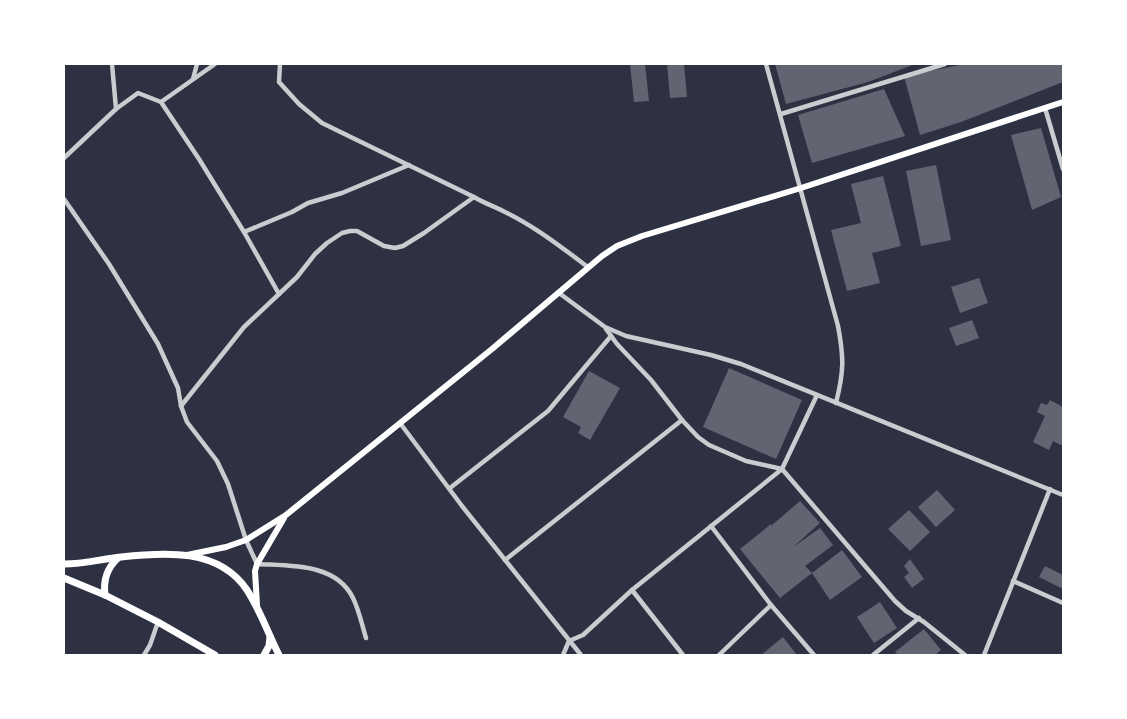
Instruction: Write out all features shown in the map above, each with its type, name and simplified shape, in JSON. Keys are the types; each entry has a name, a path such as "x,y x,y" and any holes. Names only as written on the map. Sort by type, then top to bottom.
{"highway":[{"path":"64,564 88,563 150,554 186,555 207,560 228,570 246,588 279,655"},
{"path":"105,596 105,578 108,570 119,557"},
{"path":"64,578 158,622 215,655"},
{"path":"264,655 269,646 270,637"}],"main road":[{"path":"186,555 226,547 246,540 286,515 559,293 588,267 617,246 642,236 801,188 1063,102"},
{"path":"257,608 255,571 257,564 286,515"}],"street":[{"path":"112,64 116,109"},
{"path":"193,79 197,64"},
{"path":"161,102 215,64"},
{"path":"280,64 279,82 299,104 322,123 489,206 503,210 536,230 588,267"},
{"path":"766,64 838,326 843,353 842,378 836,402"},
{"path":"781,114 945,64"},
{"path":"64,158 116,109 138,93 161,102 244,232 279,294"},
{"path":"1045,108 1063,169"},
{"path":"244,232 292,212 308,203 342,193 409,165"},
{"path":"181,406 244,327 297,276 327,243 342,232 357,232 384,246 395,248 403,246 474,197"},
{"path":"64,199 109,264 158,344 178,388 181,406 188,422 217,462 228,484 246,540 257,564 310,568 321,570 331,575 350,592 366,638"},
{"path":"559,293 605,327 636,339 712,355 741,364 1063,495"},
{"path":"605,327 698,437 746,461 782,469 901,608 919,618 965,655"},
{"path":"450,488 548,411 611,336"},
{"path":"563,655 569,640 583,635 632,590 782,469 817,395"},
{"path":"505,560 682,420"},
{"path":"400,423 581,655"},
{"path":"984,655 1050,489"},
{"path":"711,526 771,605 814,655"},
{"path":"1013,581 1063,603"},
{"path":"632,590 683,655"},
{"path":"719,655 771,605"},
{"path":"873,655 919,618"},
{"path":"144,655 150,646 158,622"}],"building":[{"path":"630,64 645,64 649,101 634,102"},
{"path":"667,64 684,64 687,97 670,98"},
{"path":"775,64 915,64 868,82 786,104"},
{"path":"965,64 1063,64 1063,82 961,122 920,135 904,76"},
{"path":"884,89 905,136 812,163 798,115"},
{"path":"1041,128 1061,197 1032,210 1011,135"},
{"path":"936,165 951,240 921,246 906,171"},
{"path":"883,176 901,246 872,253 880,283 847,291 831,230 861,223 851,184"},
{"path":"979,278 988,303 960,313 951,287"},
{"path":"972,320 979,338 956,346 949,328"},
{"path":"729,368 802,400 776,459 703,427"},
{"path":"589,371 620,388 590,440 578,433 581,427 563,417"},
{"path":"1050,400 1063,407 1063,446 1053,441 1049,450 1033,442 1045,416 1037,412 1041,403 1047,405"},
{"path":"937,490 955,510 936,527 918,507"},
{"path":"800,501 820,523 792,548 820,528 833,545 805,566 812,573 780,598 740,549"},
{"path":"909,510 930,532 910,551 888,529"},
{"path":"842,550 862,577 830,600 812,573"},
{"path":"910,559 924,579 912,588 904,577 909,573 904,566"},
{"path":"1045,566 1063,575 1063,589 1039,577"},
{"path":"880,602 897,628 874,643 857,617"},
{"path":"924,629 941,650 935,655 898,655 895,652"},
{"path":"783,637 797,655 761,655"}]}
